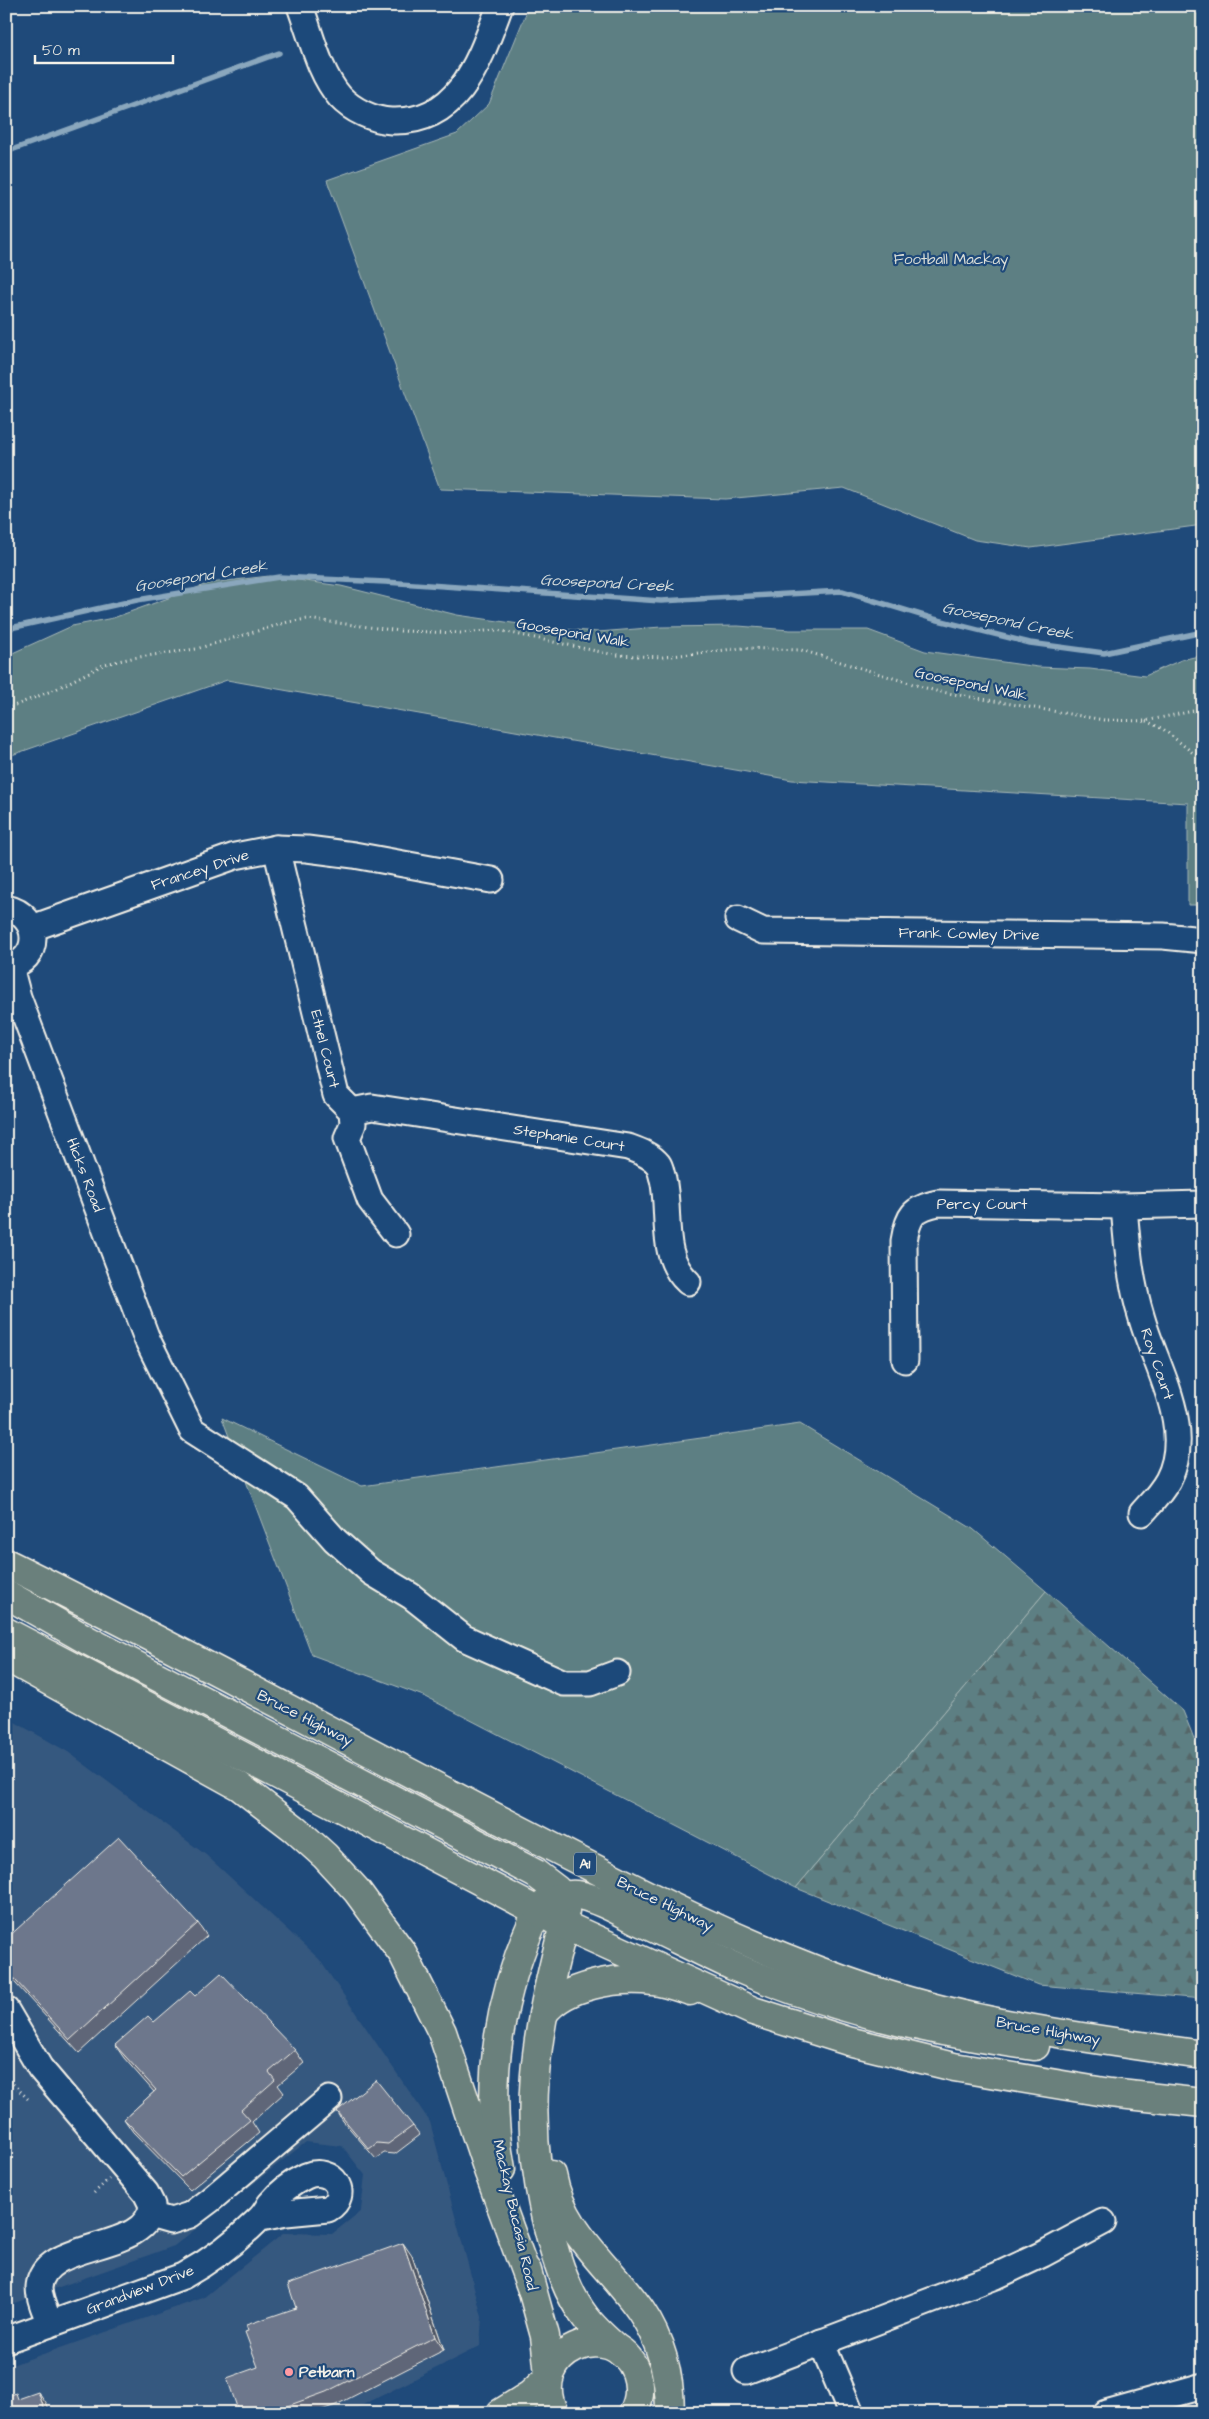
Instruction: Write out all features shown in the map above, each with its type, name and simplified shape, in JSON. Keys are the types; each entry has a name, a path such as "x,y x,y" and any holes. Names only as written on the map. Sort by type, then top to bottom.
{"main road":[{"name":"Bruce Highway","path":"6,1563 584,1863 745,1942 879,1992 969,2016 1088,2038 1203,2055"},
{"path":"6,1594 88,1641 536,1874 554,1886 550,1903"},
{"path":"6,1632 550,1903 564,1925 753,2011"},
{"path":"6,1656 239,1786 295,1829 325,1856 357,1891 403,1954 442,2032 489,2173 531,2287"},
{"path":"550,1903 574,1895 594,1900 736,1967 810,1995 887,2020 936,2031 1023,2045 1127,2058 1203,2060"},
{"name":"Mackay Bucasia Road","path":"550,1903 518,1955 505,1998 494,2077 495,2125 499,2157 545,2336 548,2398 554,2413"},
{"name":"Mackay Bucasia Road","path":"564,1925 542,2019 532,2097 533,2138 546,2221 560,2268 577,2306 594,2328 631,2366"},
{"path":"670,2413 664,2360 650,2326 635,2303 576,2231 555,2188 547,2140 542,2019 555,2001 574,1990 632,1980 660,1982 848,2041 954,2067 1081,2089 1203,2103"},
{"path":"501,2413 534,2392 548,2377 564,2354 578,2346 602,2344 631,2366 646,2413"},
{"path":"631,2366 639,2395 633,2413"}],"street":[{"path":"300,6 320,61 340,97 358,111 383,120 404,121 426,116 447,104 467,81 483,51 500,6"},
{"name":"Francey Drive","path":"32,928 235,856 276,848 307,849 354,855 491,880"},
{"name":"Ethel Court","path":"276,848 336,1095 352,1111"},
{"path":"6,908 24,915 32,928 32,946 28,955 20,963 8,967"},
{"name":"Frank Cowley Drive","path":"738,919 763,931 1163,936 1203,940"},
{"name":"Hicks Road","path":"8,967 147,1339 192,1430 296,1497 335,1540 372,1572 411,1596 464,1638 564,1683 590,1683 617,1673"},
{"name":"Stephanie Court","path":"352,1111 372,1107 628,1147 649,1156 659,1165 665,1188 669,1244 675,1269 688,1282"},
{"path":"352,1111 353,1124 347,1138 370,1200 396,1234"},
{"name":"Percy Court","path":"905,1360 904,1241 908,1207 938,1203 1124,1206 1203,1204"},
{"name":"Roy Court","path":"1124,1206 1129,1268 1142,1319 1173,1411 1178,1452 1169,1479 1142,1513"},
{"path":"6,2010 40,2068 117,2170 150,2199 152,2205 150,2215 141,2228 52,2264 39,2286 50,2324"},
{"path":"150,2215 171,2222 198,2210 329,2099"},
{"name":"Grandview Drive","path":"6,2340 183,2276 208,2261 261,2218"},
{"path":"746,2371 996,2276 1043,2254 1103,2222"},
{"path":"821,2342 852,2413"},
{"path":"1122,2410 1203,2386"}],"path":[{"name":"Goosepond Walk","path":"6,710 56,690 105,664 132,658 196,649 288,622 307,619 400,631 461,633 497,630 615,655 663,657 743,648 801,650 936,690 1104,720 1145,721 1203,709"},
{"path":"1145,721 1164,729 1203,760"},
{"path":"6,2077 28,2099"},
{"path":"94,2193 117,2170"}],"shaded area":[{"path":"6,1717 68,1752 206,1855 319,1959 430,2122 482,2317 480,2346 347,2413 6,2413 6,2367 203,2298 284,2233 332,2234 361,2211 365,2175 342,2146 306,2142 174,2246 6,2306"}],"green space":[{"name":"Football Mackay","path":"529,6 1203,6 1203,525 1031,548 975,540 844,488 725,499 440,489 327,180 457,134 489,104"},
{"path":"269,576 341,586 457,615 540,627 598,632 661,627 738,626 790,630 868,630 925,651 1038,667 1090,669 1145,676 1181,660 1203,655 1203,905 1188,905 1188,803 792,780 227,680 6,757 6,656 72,626 113,618 210,583"},
{"path":"222,1418 362,1486 800,1424 973,1529 1046,1591 796,1888 426,1697 312,1655"},
{"path":"1046,1591 1183,1711 1203,1761 1203,1999 1038,1985 796,1888"}],"building":[{"path":"119,1837 198,1923 70,2040 6,1970 6,1939"},
{"path":"221,1973 295,2050 269,2072 275,2080 241,2110 250,2120 181,2177 124,2119 156,2090 115,2045 148,2016 154,2022 190,1991 195,1996"},
{"path":"376,2080 413,2126 388,2144 377,2143 369,2149 337,2111"},
{"path":"403,2243 435,2337 326,2392 268,2413 239,2413 227,2378 258,2367 245,2332 248,2331 246,2325 296,2308 288,2284"},
{"path":"38,2392 46,2413 6,2413 6,2397 16,2393 18,2399"}],"waterway":[{"path":"6,152 279,53"},
{"name":"Goosepond Creek","path":"6,629 137,600 279,577 385,582 661,601 842,591 934,619 1030,643 1104,653 1203,632"}],"place":[{"name":"Petbarn","path":"289,2372"}]}
